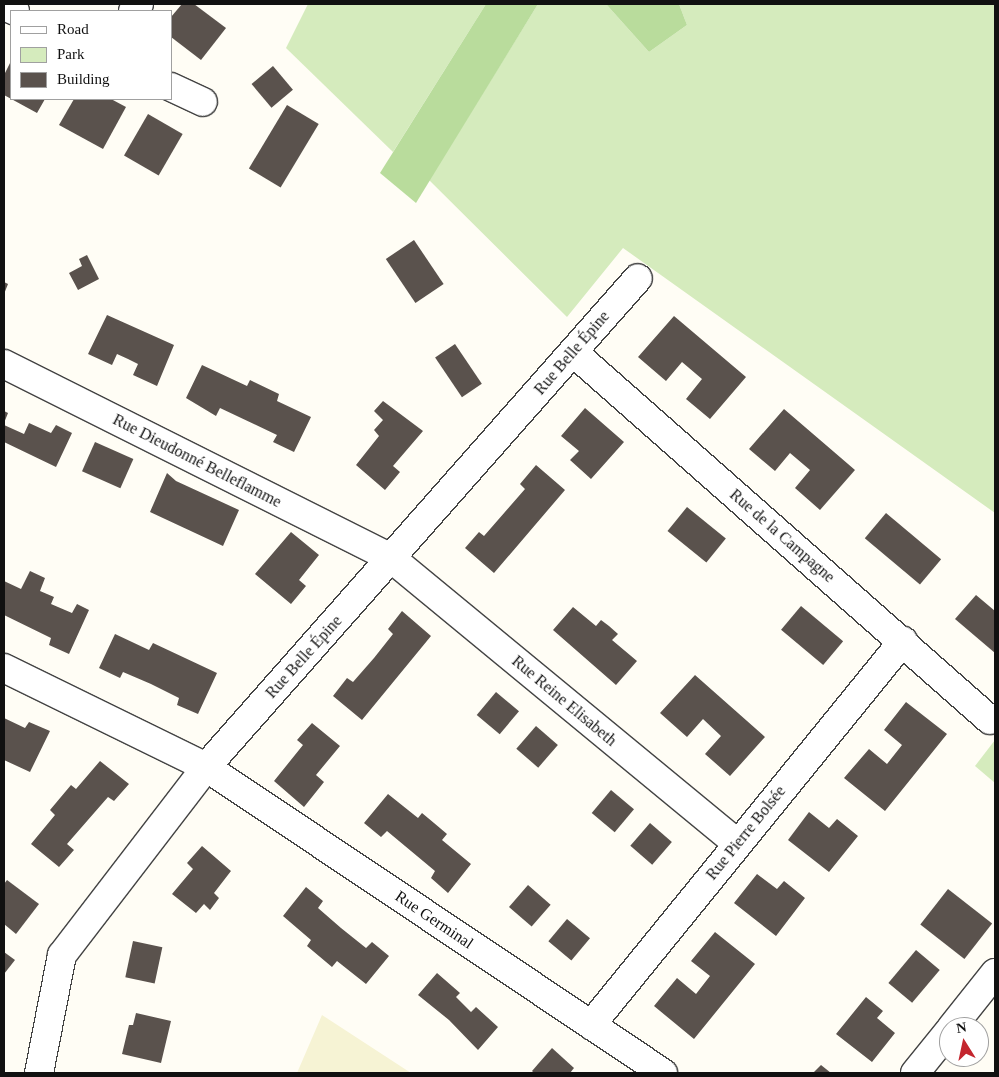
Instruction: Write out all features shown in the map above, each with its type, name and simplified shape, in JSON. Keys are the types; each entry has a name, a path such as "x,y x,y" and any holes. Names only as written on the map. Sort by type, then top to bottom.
{"street":[{"path":"172,87 203,102"},
{"name":"Rue Belle Épine","path":"39,1073 62,955 206,767 638,278"},
{"name":"Rue de la Campagne","path":"573,352 903,641 990,720"},
{"name":"Rue Dieudonné Belleflamme","path":"4,364 391,558"},
{"name":"Rue Reine Elisabeth","path":"391,558 737,843"},
{"name":"Rue Pierre Bolsée","path":"591,1025 903,641"},
{"path":"4,668 206,767"},
{"name":"Rue Germinal","path":"206,767 662,1073"},
{"path":"960,1017 995,973"},
{"path":"915,1073 939,1043"}],"shaded area":[{"path":"322,1015 411,1073 297,1073"}],"green space":[{"path":"308,4 486,4 393,152 286,48"},
{"path":"486,4 538,4 416,203 380,173"},
{"path":"538,4 606,4 649,52 687,25 679,4 995,4 995,513 623,248 567,317 429,180"},
{"path":"606,4 679,4 687,25 649,52"},
{"path":"995,740 995,783 975,766"}],"building":[{"path":"182,4 194,4 226,28 201,60 172,38 172,16"},
{"path":"10,63 10,98 4,95 4,75"},
{"path":"273,66 293,90 271,108 252,84"},
{"path":"13,100 44,100 37,113"},
{"path":"73,100 113,100 126,107 103,149 59,125"},
{"path":"287,105 319,124 281,187 249,168"},
{"path":"148,114 183,134 159,176 124,156"},
{"path":"414,240 444,284 415,303 386,259"},
{"path":"87,255 99,279 78,290 69,273 82,266 79,259"},
{"path":"4,282 8,284 4,294"},
{"path":"107,315 174,345 157,386 133,375 138,364 128,359 117,354 112,365 88,354"},
{"path":"674,316 746,377 710,419 686,399 702,379 682,362 666,381 638,357"},
{"path":"455,344 482,384 462,397 435,357"},
{"path":"202,365 247,386 250,380 279,394 277,401 311,417 294,452 273,442 277,435 220,408 216,416 186,398"},
{"path":"383,401 423,431 393,466 400,472 385,490 356,465 379,436 374,430 383,420 374,411"},
{"path":"585,408 624,442 591,479 570,460 579,451 561,436"},
{"path":"784,409 855,470 820,510 795,488 810,470 790,453 775,471 749,449"},
{"path":"4,411 8,413 4,423"},
{"path":"29,423 51,433 56,425 72,433 56,467 4,442 4,425 24,434"},
{"path":"95,442 133,459 120,488 82,471"},
{"path":"536,465 565,490 494,573 465,548 479,532 484,536 525,489 520,484"},
{"path":"167,473 176,481 239,510 223,546 150,512"},
{"path":"687,507 726,538 706,563 667,531"},
{"path":"886,513 941,559 920,585 865,538"},
{"path":"291,532 319,555 299,580 306,586 291,604 255,574"},
{"path":"30,571 45,578 40,591 54,597 51,604 72,613 77,604 89,610 69,654 49,645 51,638 4,615 4,581 21,589"},
{"path":"976,595 995,611 995,653 955,619"},
{"path":"801,606 843,641 823,665 781,630"},
{"path":"573,607 596,626 601,620 609,626 618,634 612,640 637,661 616,685 553,630"},
{"path":"402,611 431,636 362,720 333,696 347,678 353,682 374,658 393,634 388,629"},
{"path":"115,634 149,650 153,643 217,673 198,714 177,705 179,698 151,684 123,672 120,678 99,668"},
{"path":"695,675 765,737 730,776 705,754 721,736 703,719 687,737 660,713"},
{"path":"496,692 519,711 500,734 477,715"},
{"path":"906,702 947,734 885,811 844,778 869,749 887,764 902,745 884,730"},
{"path":"4,718 25,728 29,722 50,731 30,772 4,760"},
{"path":"312,723 340,746 316,775 324,782 304,807 274,781 303,745 297,740"},
{"path":"536,726 558,745 538,768 516,749"},
{"path":"100,761 129,784 114,801 108,797 67,844 74,850 59,867 31,844 55,815 50,810 71,785 76,789"},
{"path":"611,790 634,809 615,832 592,813"},
{"path":"388,794 418,818 422,813 434,823 447,834 442,840 471,864 448,893 431,878 435,871 387,831 381,837 364,823"},
{"path":"809,812 829,828 837,819 858,836 829,872 788,840"},
{"path":"650,823 672,842 652,865 630,846"},
{"path":"202,846 231,871 214,893 219,898 210,910 204,904 196,913 172,894 193,869 187,863"},
{"path":"757,874 777,889 784,881 805,898 776,936 734,903"},
{"path":"7,880 39,904 16,934 4,924 4,884"},
{"path":"528,885 551,905 532,927 509,907"},
{"path":"306,887 323,901 318,908 341,928 366,948 372,942 389,956 366,984 337,961 332,967 307,946 311,940 283,916"},
{"path":"948,889 992,923 964,959 920,924"},
{"path":"567,919 590,938 571,960 548,941"},
{"path":"715,932 755,964 694,1039 654,1006 677,978 696,994 710,976 691,961"},
{"path":"133,941 162,947 155,983 125,977"},
{"path":"916,950 940,970 912,1003 888,983"},
{"path":"4,952 15,960 4,974"},
{"path":"437,973 460,993 456,997 471,1012 476,1007 498,1027 478,1050 449,1020 418,995"},
{"path":"866,997 883,1011 877,1018 895,1033 872,1062 836,1034"},
{"path":"136,1013 171,1021 161,1063 122,1054 129,1025 133,1025"},
{"path":"552,1048 574,1068 570,1073 534,1073 532,1071"},
{"path":"821,1065 831,1073 813,1073"}]}
